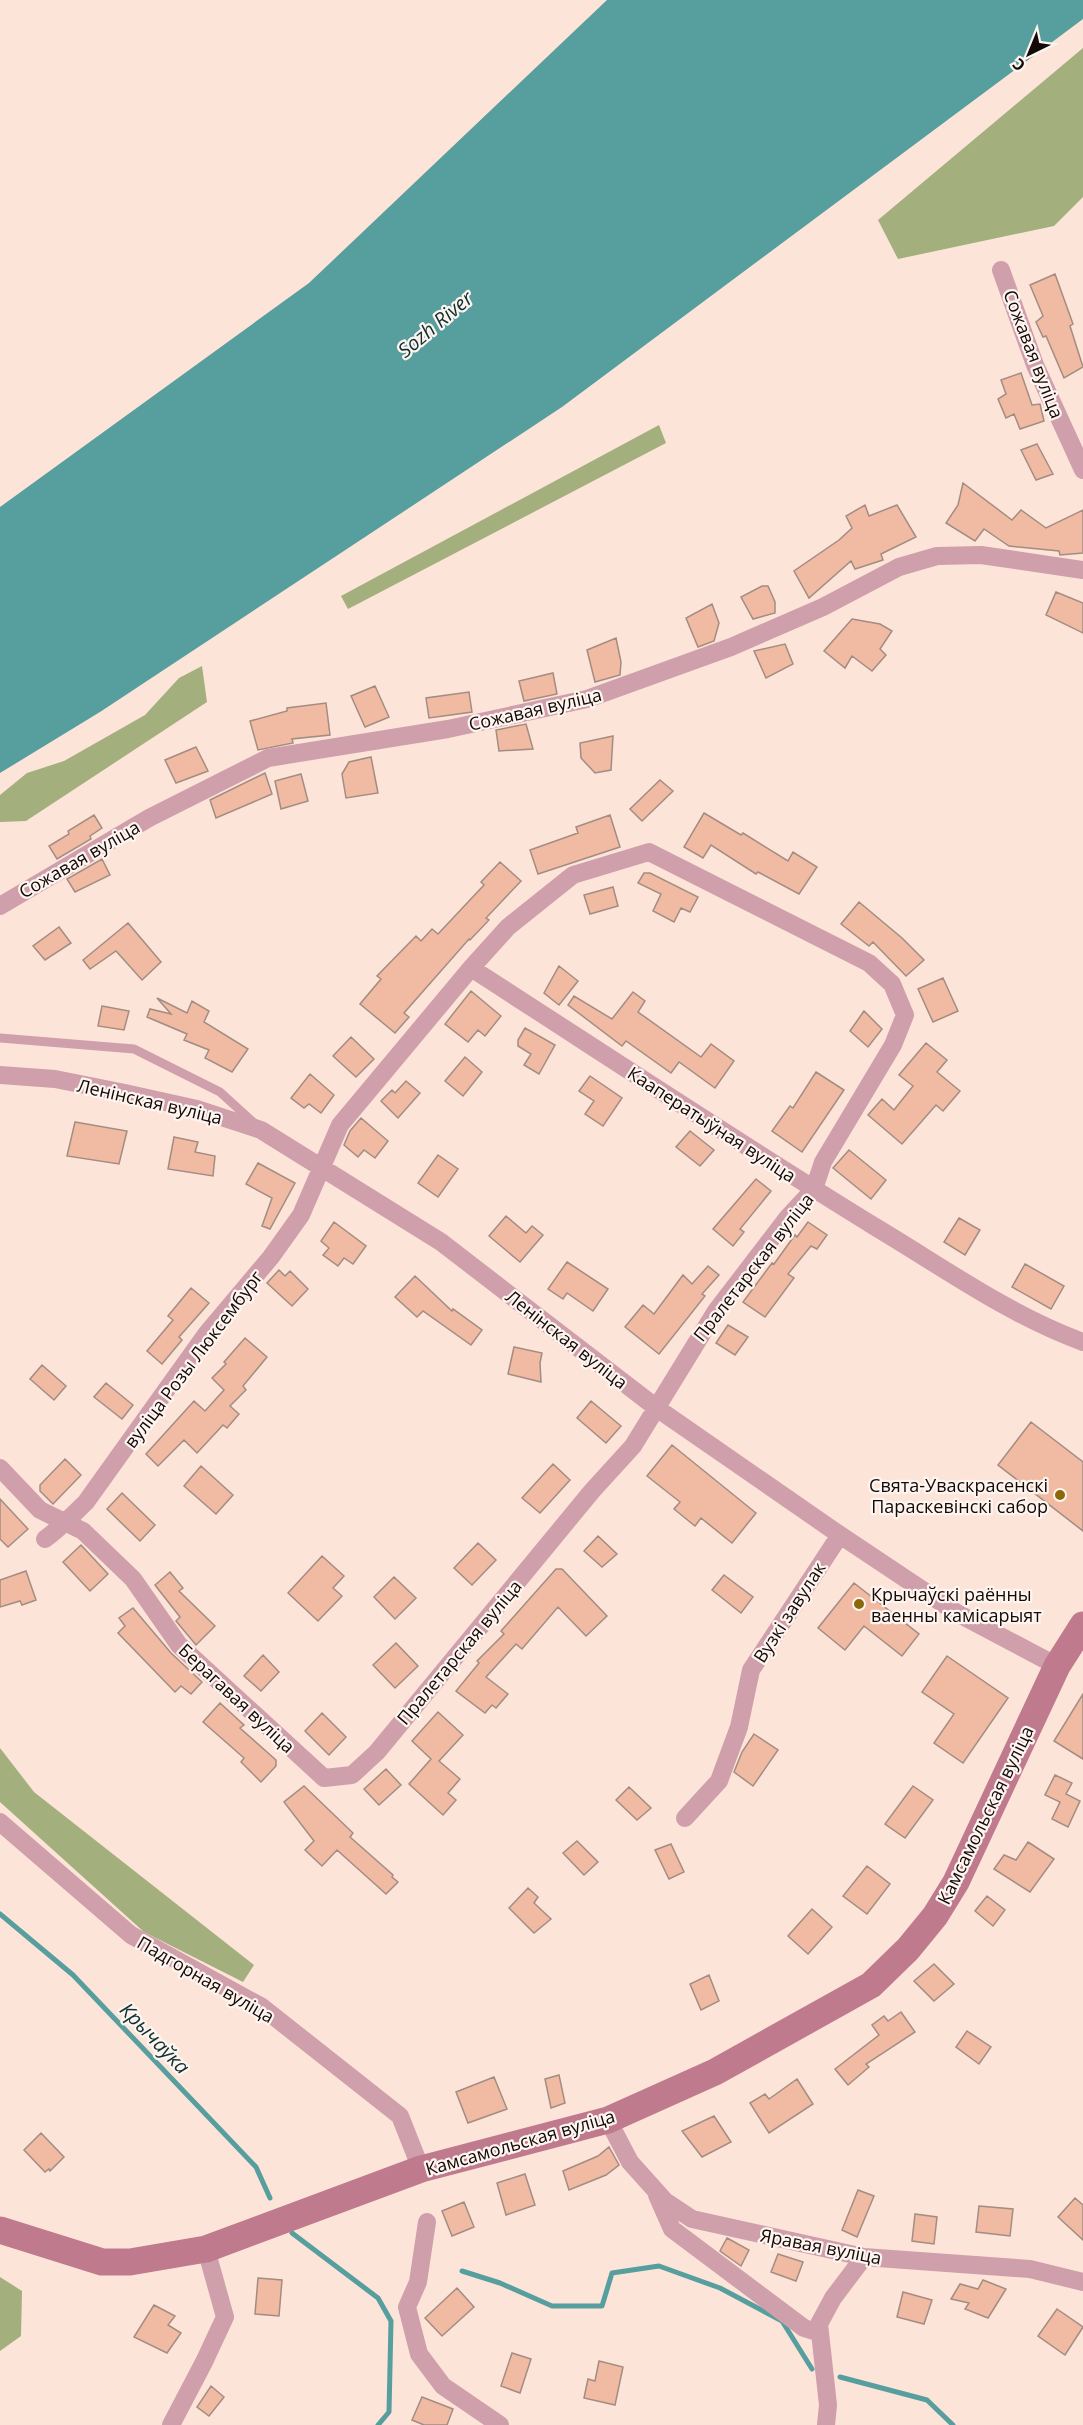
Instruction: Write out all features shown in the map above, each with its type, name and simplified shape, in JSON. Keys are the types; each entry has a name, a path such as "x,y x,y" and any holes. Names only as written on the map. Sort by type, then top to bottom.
{"main road":[{"path":"1057,1665 1083,1625"},
{"name":"Камсамольская вуліца","path":"0,2230 102,2262 130,2262 206,2249 422,2169 608,2120 715,2072 871,1985 908,1949 936,1916 956,1882 1057,1665"}],"street":[{"name":"Сожавая вуліца","path":"1001,270 1035,365 1083,470"},
{"name":"Сожавая вуліца","path":"0,906 149,818 268,759 427,732 587,699 731,647 823,608 899,567 937,556 981,555 1083,570"},
{"name":"Пралетарская вуліца","path":"323,1166 339,1125 508,927 573,875 649,852 869,963 892,984 905,1015 893,1045 823,1162 814,1189 788,1217 716,1311 690,1349 658,1409 633,1446 592,1491 377,1752 352,1775 324,1778"},
{"name":"Кааператыўная вуліца","path":"471,968 814,1189 998,1301 1051,1330 1083,1342"},
{"name":"Ленінская вуліца","path":"0,1075 55,1079 114,1091 197,1109 261,1130 323,1166 441,1242 658,1409 840,1535 957,1613 1057,1665"},
{"name":"вуліца Розы Люксембург","path":"45,1539 86,1502 207,1333 272,1257 301,1215 323,1166"},
{"name":"Берагавая вуліца","path":"0,1468 40,1510 83,1531 133,1579 178,1645 324,1778"},
{"name":"Вузкі завулак","path":"685,1818 719,1781 739,1727 751,1670 840,1535"},
{"name":"Падгорная вуліца","path":"0,1822 131,1935 262,2007 400,2116 422,2169"},
{"name":"Яравая вуліца","path":"608,2120 630,2162 665,2200 692,2219 864,2258 1030,2269 1083,2282"},
{"path":"654,2187 672,2229 804,2328 820,2333"},
{"path":"427,2222 418,2282 407,2307 419,2354 443,2386 500,2425"},
{"path":"171,2425 225,2317 206,2249"},
{"path":"826,2425 828,2405 819,2324 833,2298 864,2258"}],"lane":[{"path":"0,1038 134,1049 220,1092 261,1130"}],"green space":[{"path":"1083,48 1083,197 1054,226 898,259 878,220"},
{"path":"659,425 666,443 348,609 341,596"},
{"path":"202,666 207,702 26,821 0,822 0,795 27,773 64,761 145,715 179,678"},
{"path":"0,1748 34,1792 254,1965 243,1982 144,1932 0,1802"},
{"path":"0,2277 22,2291 21,2336 0,2351"}],"water":[{"name":"Sozh River","path":"607,0 1083,0 1083,19 562,407 100,712 0,773 0,507 309,283"}],"building":[{"path":"1055,274 1073,324 1070,326 1083,367 1064,378 1046,336 1043,337 1036,322 1043,316 1030,285"},
{"path":"1021,373 1032,405 1040,404 1044,421 1020,429 1014,414 1006,418 998,399 1006,394 1001,380"},
{"path":"1037,444 1053,474 1036,480 1021,450"},
{"path":"963,483 1012,520 1021,510 1046,528 1083,510 1083,553 1060,555 1059,551 1009,546 984,529 975,541 946,523 958,505"},
{"path":"865,505 869,516 897,505 916,537 881,554 883,560 855,569 851,561 809,598 794,571 839,540 852,528 846,516"},
{"path":"762,586 768,586 775,602 775,613 753,619 741,597"},
{"path":"1056,592 1083,603 1083,633 1046,615"},
{"path":"712,604 719,623 714,641 698,647 686,618"},
{"path":"852,619 880,624 892,631 880,649 886,655 872,671 852,656 845,668 824,651"},
{"path":"616,638 621,662 620,675 595,682 587,650"},
{"path":"785,644 793,664 766,678 754,651"},
{"path":"553,673 557,694 524,701 519,681"},
{"path":"375,686 389,717 365,727 351,696"},
{"path":"469,692 472,712 429,718 426,698"},
{"path":"326,703 330,735 292,739 293,743 258,750 250,721 287,711 287,708"},
{"path":"526,724 533,749 499,751 496,730"},
{"path":"613,736 611,770 595,773 581,758 580,743"},
{"path":"196,747 208,771 176,783 165,760"},
{"path":"371,757 378,793 346,798 342,774 349,762"},
{"path":"265,773 272,794 216,818 210,800"},
{"path":"301,774 308,801 281,809 275,781"},
{"path":"660,780 673,791 642,821 630,809"},
{"path":"704,813 741,835 743,833 788,861 793,852 817,867 799,894 758,872 756,874 711,845 703,858 684,847"},
{"path":"94,815 102,828 90,836 91,839 57,859 49,846"},
{"path":"610,815 620,847 538,874 530,850 578,833 576,827"},
{"path":"102,859 110,875 75,892 67,879"},
{"path":"500,862 521,881 486,918 489,920 469,939 404,1013 409,1017 395,1033 360,1004 381,979 377,976 416,936 421,941 432,929 438,934 484,885 481,882"},
{"path":"644,873 650,873 698,897 690,912 681,908 674,922 653,911 661,894 638,883"},
{"path":"613,887 618,906 590,914 584,895"},
{"path":"859,902 924,960 906,976 873,942 869,946 841,924"},
{"path":"128,923 161,962 142,980 116,951 90,969 83,960"},
{"path":"59,927 71,943 45,960 33,946"},
{"path":"559,966 578,981 559,1005 544,993"},
{"path":"943,978 958,1011 933,1022 918,989"},
{"path":"471,991 501,1016 485,1036 478,1030 468,1042 445,1024"},
{"path":"633,992 645,1001 638,1012 701,1057 711,1044 734,1061 715,1088 679,1062 671,1073 626,1041 622,1046 568,1005 574,996 612,1019"},
{"path":"157,998 187,1013 192,1001 209,1011 204,1022 248,1049 232,1072 205,1058 209,1050 184,1040 187,1034 147,1017 150,1009 171,1014"},
{"path":"102,1006 129,1011 124,1030 98,1026"},
{"path":"864,1011 882,1029 868,1047 850,1031"},
{"path":"525,1028 555,1045 539,1074 524,1065 531,1054 518,1046 518,1040"},
{"path":"351,1037 374,1059 356,1077 333,1056"},
{"path":"926,1043 947,1060 937,1072 960,1091 943,1111 936,1105 902,1144 868,1115 882,1099 894,1110 913,1086 899,1075"},
{"path":"465,1057 482,1072 463,1096 445,1081"},
{"path":"816,1072 844,1090 802,1152 772,1131 790,1106 793,1108"},
{"path":"310,1074 334,1095 321,1113 309,1104 304,1108 291,1098"},
{"path":"590,1076 622,1098 603,1126 585,1114 594,1101 579,1091"},
{"path":"406,1081 420,1093 398,1118 381,1101 392,1090 395,1093"},
{"path":"361,1118 388,1141 375,1158 364,1150 358,1157 344,1145 350,1131"},
{"path":"75,1122 127,1131 119,1164 67,1156"},
{"path":"690,1131 714,1150 700,1166 676,1147"},
{"path":"174,1137 198,1142 195,1152 215,1156 213,1176 168,1169"},
{"path":"849,1150 886,1180 871,1199 833,1168"},
{"path":"438,1155 458,1169 438,1197 418,1183"},
{"path":"258,1163 295,1183 270,1229 262,1226 272,1198 246,1184"},
{"path":"756,1179 771,1191 740,1229 744,1232 733,1246 713,1229"},
{"path":"506,1216 526,1233 532,1226 543,1235 520,1262 489,1236"},
{"path":"959,1218 980,1230 965,1255 944,1242"},
{"path":"334,1222 366,1246 353,1264 344,1258 338,1266 323,1255 329,1248 321,1241"},
{"path":"808,1222 827,1235 817,1249 811,1246 788,1274 794,1278 765,1317 743,1302 772,1263 774,1264 795,1235 797,1237"},
{"path":"567,1262 608,1289 593,1311 567,1293 563,1299 548,1289"},
{"path":"1025,1264 1064,1286 1051,1309 1012,1287"},
{"path":"708,1266 719,1275 702,1294 705,1296 659,1354 625,1327 643,1305 654,1314 683,1275 692,1284"},
{"path":"279,1270 285,1276 290,1271 308,1289 292,1306 267,1283"},
{"path":"415,1276 452,1311 453,1309 482,1330 471,1345 423,1311 417,1317 395,1297"},
{"path":"191,1288 209,1303 179,1337 182,1340 162,1364 147,1351 173,1320 168,1316"},
{"path":"728,1325 748,1337 735,1355 716,1343"},
{"path":"245,1338 267,1357 243,1386 246,1390 230,1406 239,1414 227,1428 223,1425 197,1453 184,1440 158,1466 146,1454 194,1401 205,1411 224,1390 212,1378 226,1364 224,1362"},
{"path":"514,1347 542,1353 541,1382 508,1374"},
{"path":"42,1365 66,1386 54,1400 30,1379"},
{"path":"106,1383 133,1405 122,1419 94,1397"},
{"path":"591,1401 621,1426 606,1443 577,1418"},
{"name":"Свята-Уваскрасенскі Параскевінскі сабор","path":"1031,1422 1083,1462 1083,1531 998,1465"},
{"path":"672,1445 756,1513 732,1543 701,1518 695,1526 674,1509 680,1502 647,1476"},
{"path":"65,1459 81,1475 53,1504 40,1491 40,1485"},
{"path":"553,1464 570,1480 540,1513 522,1498"},
{"path":"201,1466 233,1495 216,1514 184,1486"},
{"path":"122,1493 155,1525 140,1541 107,1509"},
{"path":"0,1499 28,1529 8,1547 0,1539"},
{"path":"598,1536 617,1554 602,1567 584,1551"},
{"path":"478,1543 496,1560 472,1585 454,1568"},
{"path":"81,1545 108,1574 90,1591 63,1562"},
{"path":"322,1556 344,1576 333,1588 342,1596 318,1621 288,1593"},
{"path":"556,1569 562,1569 607,1616 586,1636 558,1607 522,1649 516,1644 486,1677 508,1694 496,1708 492,1705 485,1713 456,1691 479,1663 477,1661 504,1634 501,1631"},
{"path":"26,1571 36,1600 22,1605 20,1601 0,1607 0,1580"},
{"path":"170,1572 183,1588 179,1591 215,1626 196,1645 176,1621 180,1617 155,1585"},
{"path":"724,1575 753,1597 741,1613 712,1590"},
{"path":"394,1577 416,1598 395,1619 374,1597"},
{"name":"Крычаўскі раённы ваенны камісарыят","path":"854,1583 919,1634 902,1656 864,1626 845,1650 818,1628"},
{"path":"133,1608 171,1653 202,1682 191,1694 181,1686 175,1692 118,1633 125,1626 119,1618"},
{"path":"396,1643 418,1666 395,1688 373,1665"},
{"path":"263,1655 279,1672 261,1691 244,1676"},
{"path":"947,1656 1008,1698 963,1763 934,1743 954,1714 922,1692"},
{"path":"1083,1694 1083,1759 1054,1741"},
{"path":"220,1703 244,1725 240,1728 276,1760 276,1766 261,1782 241,1762 244,1758 203,1722"},
{"path":"438,1712 463,1735 439,1761 460,1779 448,1793 456,1800 443,1815 409,1784 431,1759 412,1741"},
{"path":"322,1713 346,1737 329,1755 305,1731"},
{"path":"754,1734 778,1750 753,1786 734,1772 742,1752"},
{"path":"386,1769 401,1785 379,1805 364,1789"},
{"path":"1055,1775 1072,1783 1066,1794 1080,1801 1068,1827 1052,1819 1060,1802 1045,1795"},
{"path":"304,1786 353,1833 350,1837 393,1875 392,1877 398,1882 386,1894 337,1850 322,1866 305,1850 314,1841 284,1802"},
{"path":"913,1786 933,1800 905,1838 885,1824"},
{"path":"629,1787 651,1808 637,1820 616,1800"},
{"path":"577,1841 598,1862 584,1875 563,1853"},
{"path":"1028,1842 1054,1859 1030,1892 994,1869 1004,1855 1016,1860"},
{"path":"671,1844 684,1872 669,1879 655,1850"},
{"path":"867,1866 890,1884 867,1914 843,1896"},
{"path":"528,1888 538,1897 534,1903 551,1919 534,1933 509,1908"},
{"path":"987,1896 1005,1910 993,1926 975,1911"},
{"path":"812,1909 832,1927 808,1954 788,1936"},
{"path":"934,1964 954,1984 934,2001 914,1981"},
{"path":"709,1975 719,2001 701,2010 690,1984"},
{"path":"901,2012 915,2032 866,2064 869,2067 848,2085 835,2069 879,2035 872,2025 884,2016 888,2021"},
{"path":"967,2031 991,2047 979,2064 956,2047"},
{"path":"559,2075 565,2103 551,2108 545,2079"},
{"path":"494,2077 507,2109 468,2123 456,2092"},
{"path":"797,2079 813,2104 769,2133 750,2103 765,2094 769,2099"},
{"path":"714,2116 731,2142 702,2157 682,2131"},
{"path":"41,2133 64,2157 50,2171 49,2169 45,2172 24,2150"},
{"path":"609,2147 619,2165 606,2175 569,2190 563,2171 598,2156"},
{"path":"525,2174 535,2205 506,2215 497,2183"},
{"path":"858,2190 874,2196 857,2237 842,2230"},
{"path":"1075,2198 1083,2205 1083,2240 1058,2217"},
{"path":"464,2202 474,2227 452,2236 442,2211"},
{"path":"979,2206 1013,2209 1010,2236 976,2232"},
{"path":"915,2214 937,2217 934,2244 912,2241"},
{"path":"727,2238 749,2250 741,2266 720,2251"},
{"path":"778,2254 803,2262 796,2281 771,2272"},
{"path":"258,2278 282,2280 279,2316 255,2314"},
{"path":"983,2280 1006,2289 988,2318 965,2309 969,2303 951,2299 960,2284 978,2289"},
{"path":"457,2288 474,2307 442,2336 425,2318"},
{"path":"903,2292 932,2300 924,2324 897,2317"},
{"path":"154,2305 175,2316 168,2325 181,2333 167,2353 134,2337"},
{"path":"1057,2309 1083,2327 1065,2355 1038,2336"},
{"path":"512,2353 531,2359 520,2393 501,2386"},
{"path":"599,2361 623,2367 615,2405 584,2398 588,2379 595,2381"},
{"path":"211,2386 224,2397 209,2416 197,2407"},
{"path":"422,2397 453,2409 447,2425 424,2425 412,2420"}],"waterway":[{"name":"Крычаўка","path":"0,1914 73,1975 256,2167 270,2198"},
{"name":"Крычаўка","path":"292,2233 378,2298 391,2321 389,2412 378,2425"},
{"path":"462,2271 500,2283 552,2306 602,2306 612,2273 659,2266 720,2288 782,2321 812,2369"},
{"path":"840,2377 927,2400 953,2425"}],"place":[{"name":"Свята-Уваскрасенскі Параскевінскі сабор","path":"1060,1495"},
{"name":"Крычаўскі раённы ваенны камісарыят","path":"859,1604"}]}
